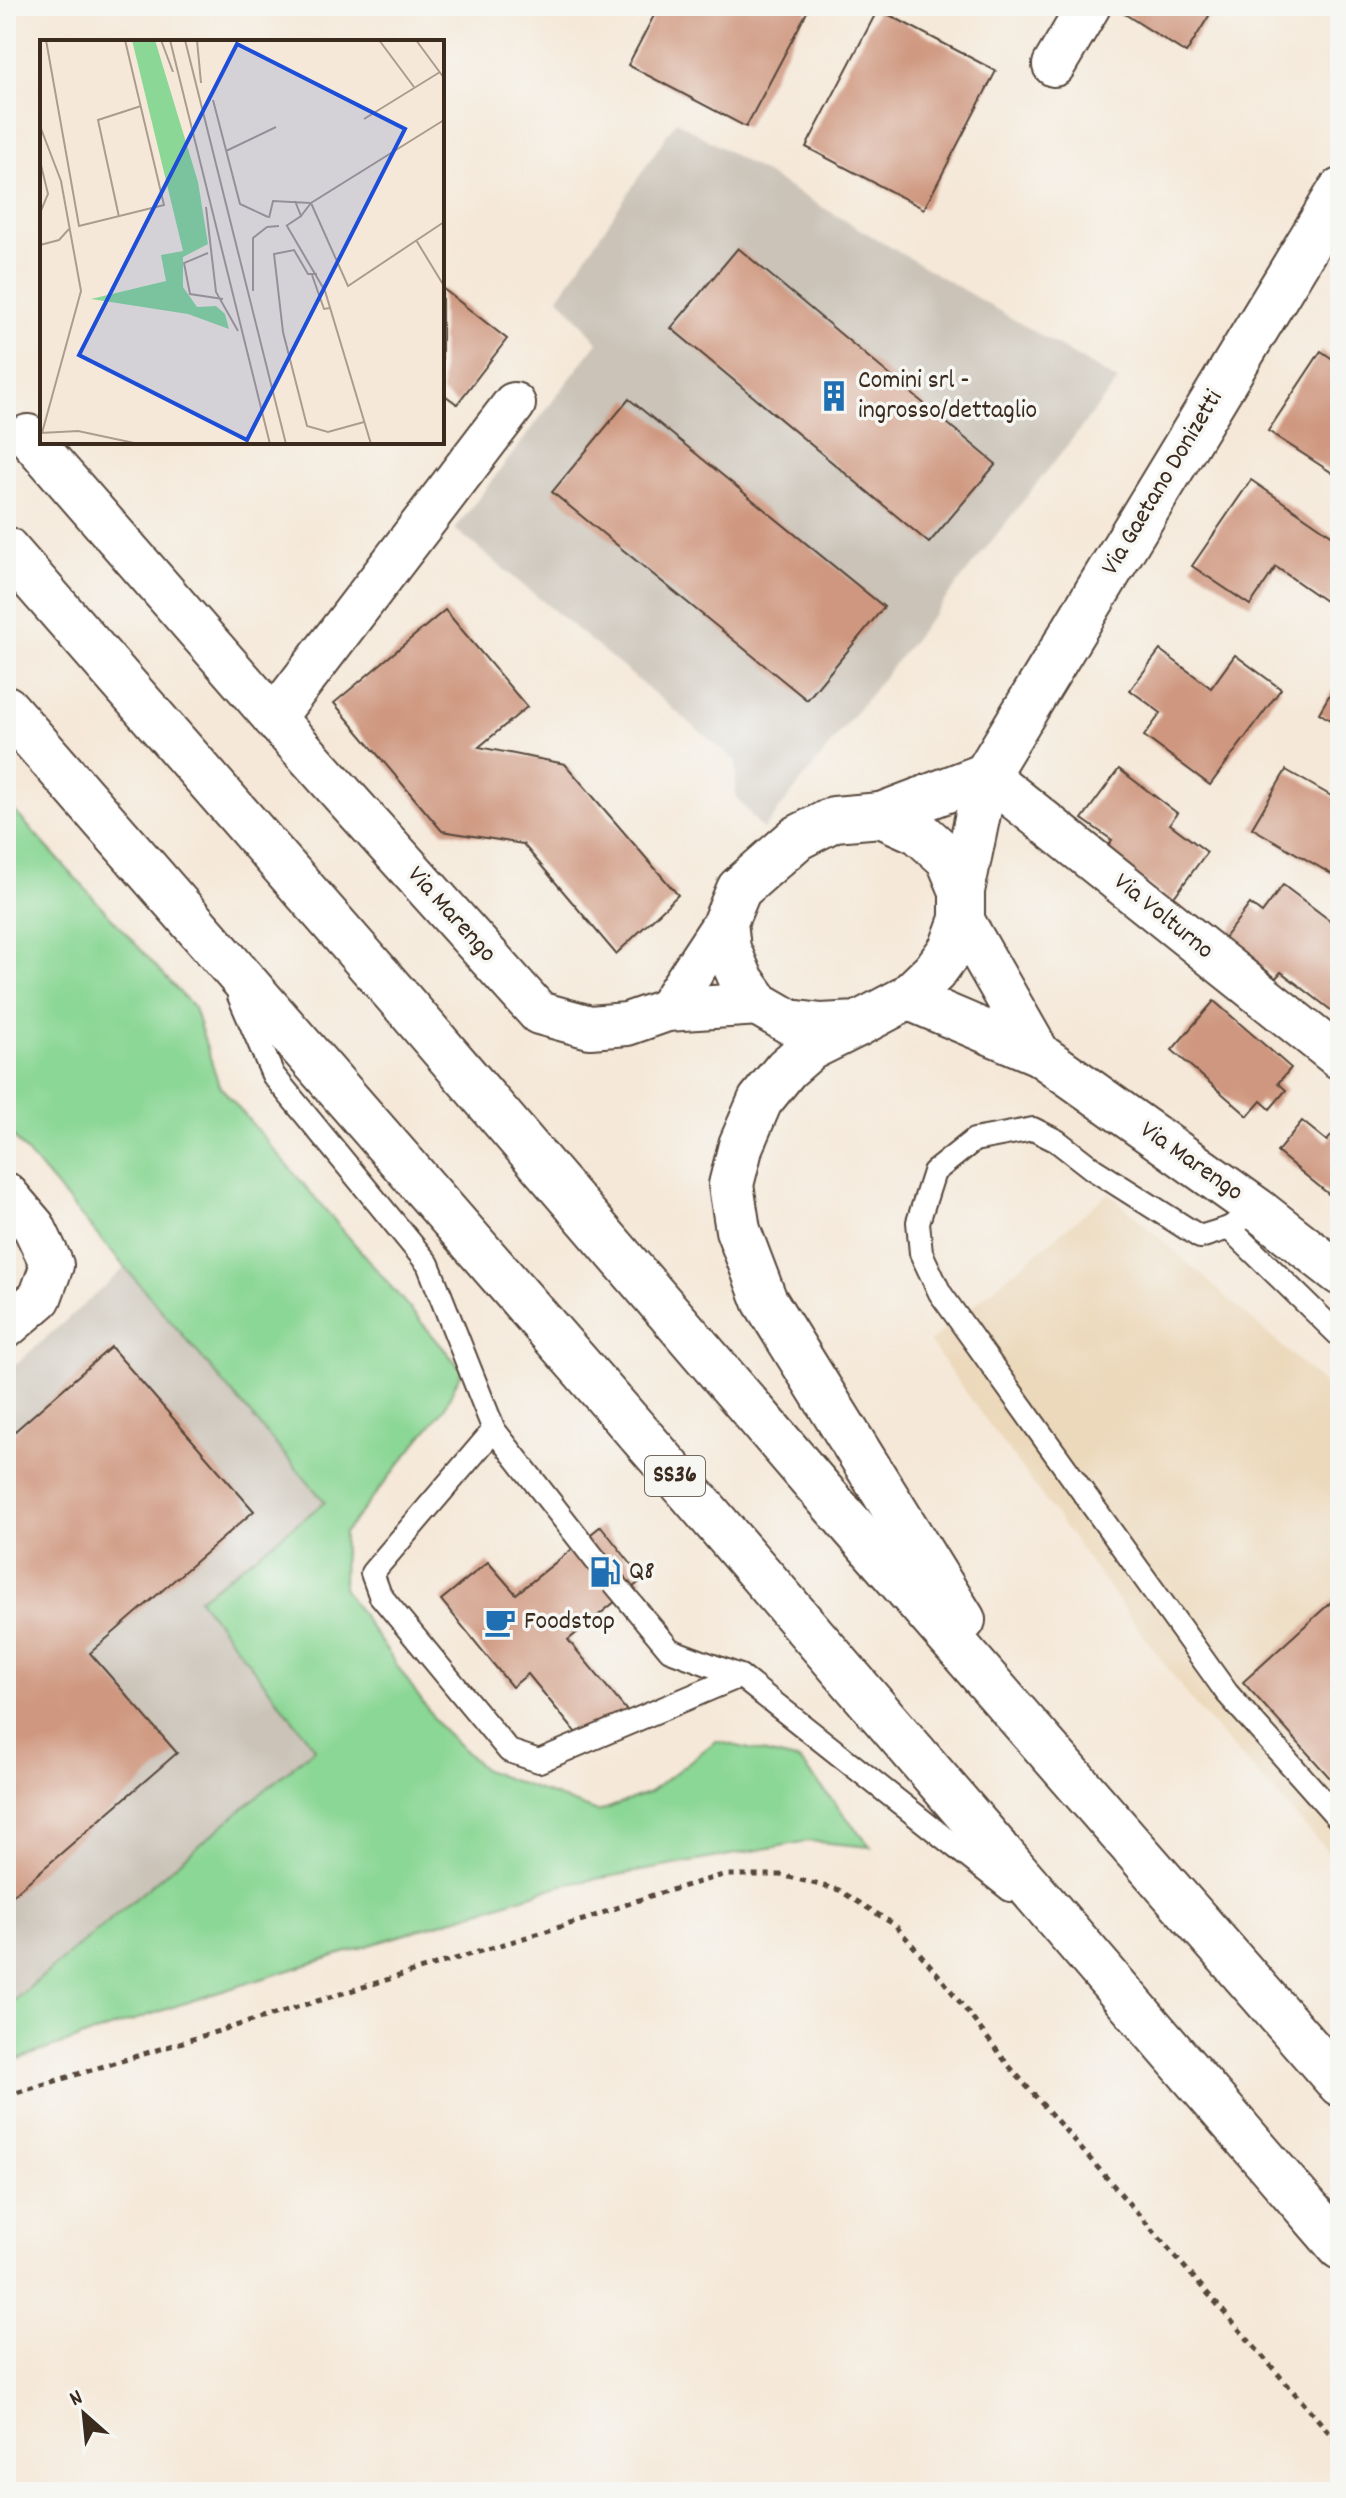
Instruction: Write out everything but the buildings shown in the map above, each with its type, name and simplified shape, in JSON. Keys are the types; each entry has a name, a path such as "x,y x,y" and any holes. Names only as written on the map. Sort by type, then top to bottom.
{"main road":[{"name":"Via Gaetano Donizetti","path":"962,905 986,775 1340,191"},
{"path":"6,549 1340,2084"},
{"name":"SS36","path":"6,708 675,1475 1340,2247"},
{"path":"858,1024 821,1026 790,1022 759,1004 741,979 728,949 725,922 739,889 797,838 834,819 881,815 986,775"},
{"path":"881,815 919,832 948,858 962,905 951,949 934,972 907,998 810,1048 786,1069 760,1101 741,1145 731,1185 738,1230 765,1301 1027,1724"}],"street":[{"path":"1054,65 1089,6"},
{"path":"274,718 514,404"},
{"name":"Via Marengo","path":"28,436 274,718 539,1013 590,1027 627,1024 667,1010 759,1004"},
{"name":"Via Volturno","path":"986,775 1340,1058"},
{"name":"Via Marengo","path":"962,905 1039,1054"},
{"path":"667,1010 725,922"},
{"name":"Via Marengo","path":"907,998 1039,1054 1243,1219 1340,1274"},
{"path":"6,1194 34,1227 52,1265 40,1298 6,1327"}],"lane":[{"path":"6,528 63,615"},
{"path":"223,958 273,1075 428,1264 494,1430 670,1650 740,1676 1079,1945"},
{"path":"1340,1336 1243,1219 1200,1237 1093,1169 1057,1141 1033,1129 974,1140 934,1172 918,1222 921,1253 940,1293 1227,1693 1340,1820"},
{"path":"494,1430 372,1573 380,1595 509,1751 539,1761 740,1676"}],"path":[{"path":"6,2096 723,1875 781,1875 839,1890 895,1925 942,1979 1009,2066 1340,2445"}],"shaded area":[{"path":"676,121 1118,381 763,830 736,797 736,761 455,529 598,342 559,297"},
{"path":"1109,1193 1340,1398 1340,1865 1196,1707 929,1342"},
{"path":"125,1268 326,1502 199,1599 315,1748 6,2007 6,1373"}],"green space":[{"path":"6,802 194,1008 219,1085 462,1370 444,1409 344,1533 343,1588 440,1727 484,1770 598,1812 650,1792 716,1741 800,1761 871,1847 808,1841 562,1885 194,2000 6,2063 6,2007 315,1748 199,1599 325,1502 6,1128"}],"place":[{"name":"Comini srl - ingrosso/dettaglio","path":"834,396"},
{"name":"Q8","path":"605,1572"},
{"name":"Foodstop","path":"500,1622"}]}
